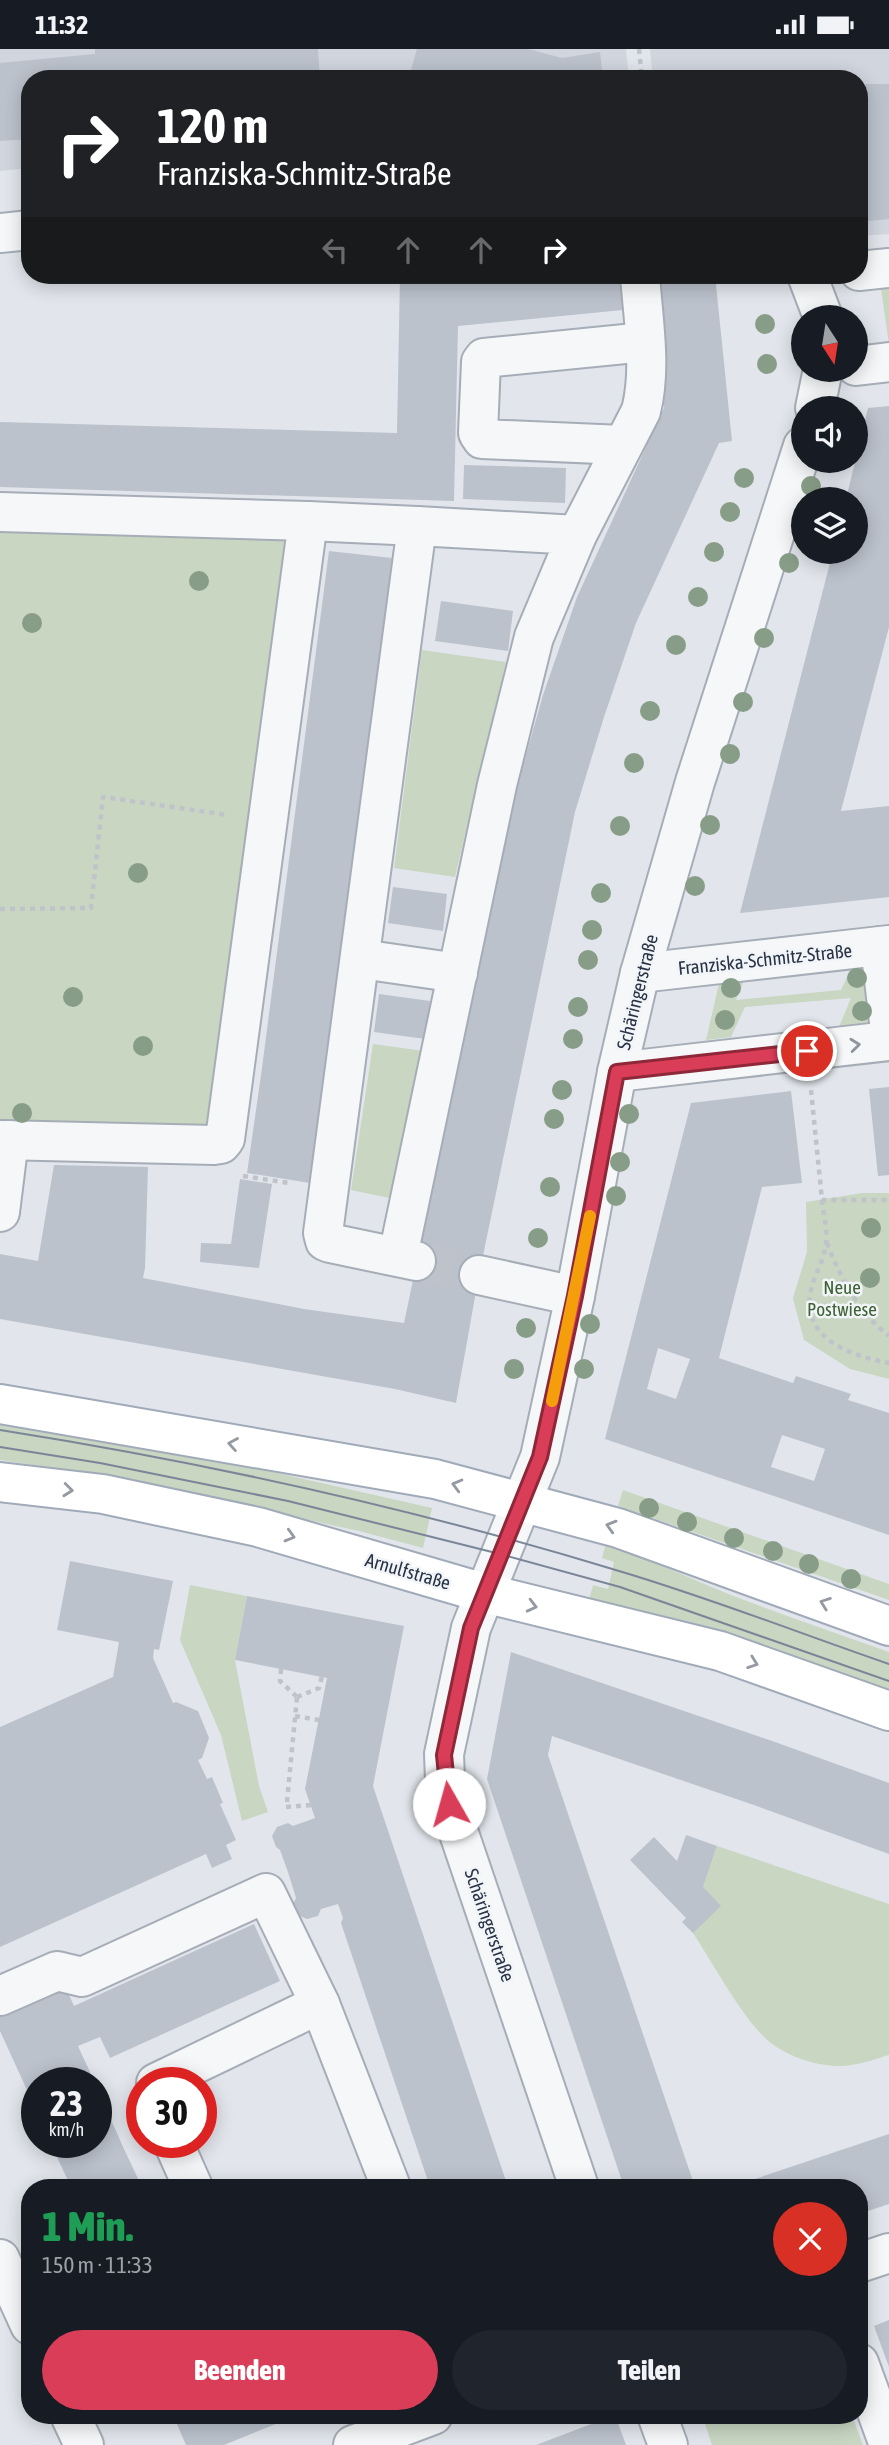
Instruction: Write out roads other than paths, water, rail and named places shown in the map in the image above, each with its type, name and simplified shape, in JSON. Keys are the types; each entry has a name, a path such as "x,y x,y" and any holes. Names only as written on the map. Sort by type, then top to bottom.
{"main road":[{"path":"0,1404 435,1479 618,1528 889,1626"},
{"name":"Arnulfstraße","path":"0,1482 103,1494 258,1527 484,1593 720,1651 889,1711"}],"street":[{"path":"0,233 21,231"},
{"path":"868,270 889,268"},
{"path":"417,526 323,1233 325,1241 407,1259 458,973 497,785 534,637 577,535 641,411 644,397 645,342 641,284"},
{"path":"817,284 821,305"},
{"path":"623,445 482,439 478,433 481,362 484,358 645,342"},
{"path":"868,365 889,362"},
{"name":"Schäringerstraße","path":"576,2179 449,1804 444,1755 471,1628 540,1457 575,1296 617,1072 640,973 695,782 794,473"},
{"path":"0,513 309,521 577,535"},
{"path":"0,1212 5,1140 221,1144 228,1133 267,820 309,521"},
{"path":"885,945 889,1022"},
{"name":"Franziska-Schmitz-Straße","path":"640,973 885,945"},
{"path":"361,959 458,973"},
{"path":"617,1072 889,1041"},
{"path":"480,1275 575,1296"},
{"path":"0,1996 57,1971 82,1977 266,1893 320,2004 388,2179"},
{"path":"189,2067 320,2004"},
{"path":"180,2158 189,2179"},
{"path":"868,2260 889,2253"},
{"path":"0,2259 21,2305"},
{"path":"868,2388 888,2445"},
{"path":"74,2424 84,2445"},
{"path":"353,2445 408,2424"},
{"path":"660,2424 668,2445"}],"tunnel":[{"path":"416,1261 479,1275"}],"tram line":[{"path":"0,1430 234,1473 466,1527 653,1581 889,1664"},
{"path":"0,1447 100,1463 288,1501 500,1554 620,1587 889,1681"}],"park label":[{"name":"Neue Postwiese","path":"842,1298"}]}
